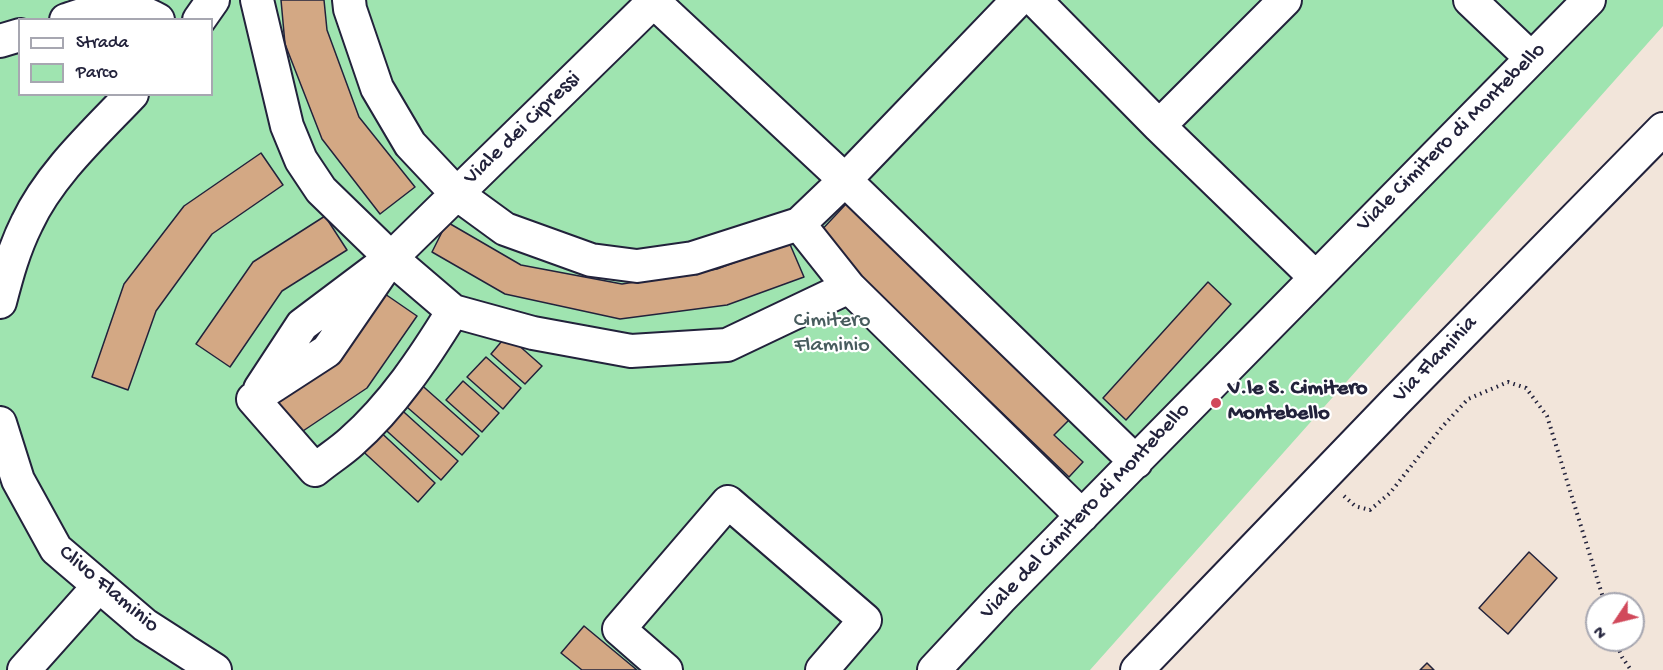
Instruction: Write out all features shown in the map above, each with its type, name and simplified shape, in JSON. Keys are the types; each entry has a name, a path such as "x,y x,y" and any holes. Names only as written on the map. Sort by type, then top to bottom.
{"street":[{"path":"200,18 213,0"},
{"path":"257,0 287,126 301,160 321,189 391,258 453,311 533,333 631,351 728,345 849,287"},
{"path":"349,0 377,88 410,144 457,194 506,229 591,260 637,266 693,258 799,224 1018,0"},
{"path":"654,0 1136,462"},
{"name":"Viale dei Cipressi","path":"453,311 421,362 385,407 352,441 315,470 253,399 327,351 391,258 654,0"},
{"path":"1035,0 1159,126 1315,277"},
{"path":"1159,126 1285,0"},
{"path":"1470,0 1532,58"},
{"name":"Viale Cimitero di Montebello","path":"1315,277 1589,0"},
{"path":"72,18 122,4 133,6 154,18"},
{"path":"0,41 18,36"},
{"path":"0,302 9,265 27,222 54,179 130,96"},
{"name":"Via Flaminia","path":"1137,670 1395,402 1663,129"},
{"path":"799,224 849,287 1082,516"},
{"name":"Viale del Cimitero di Montebello","path":"934,670 1000,599 1315,277"},
{"name":"Clivo Flaminio","path":"0,423 5,462 56,549 98,587 146,625 215,670"},
{"path":"666,670 619,629 728,502 865,620 822,670"},
{"path":"24,670 98,587"}],"path":[{"path":"1355,506 1370,510 1390,493 1442,427 1468,399 1508,382 1526,388 1547,416 1601,592"},
{"path":"1620,652 1631,670"}],"green space":[{"name":"Cimitero Flaminio","path":"0,0 1663,0 1663,26 1090,670 0,670"}],"building":[{"path":"281,0 324,0 327,30 359,117 415,187 380,214 322,139 285,44"},
{"path":"261,153 283,185 212,234 156,311 128,390 92,377 124,284 184,206"},
{"path":"846,204 1070,419 1054,435 1083,462 1069,477 817,235"},
{"path":"325,216 347,250 282,291 230,367 196,344 253,262"},
{"path":"447,222 521,265 622,284 717,269 789,242 804,277 727,305 620,319 505,294 432,252"},
{"path":"1208,282 1231,304 1126,420 1103,398"},
{"path":"385,294 417,316 367,388 294,437 273,405 337,363"},
{"path":"507,335 542,366 525,384 491,354"},
{"path":"486,357 521,388 503,409 467,377"},
{"path":"417,381 479,436 462,455 400,401"},
{"path":"463,381 499,413 482,432 446,400"},
{"path":"395,404 458,461 441,480 378,423"},
{"path":"374,426 435,483 418,502 356,445"},
{"path":"1529,552 1557,578 1508,634 1479,608"},
{"path":"584,626 637,670 582,670 561,653"},
{"path":"1427,663 1434,670 1420,670"}],"place":[{"name":"V.le S. Cimitero Montebello","path":"1216,403"}]}
